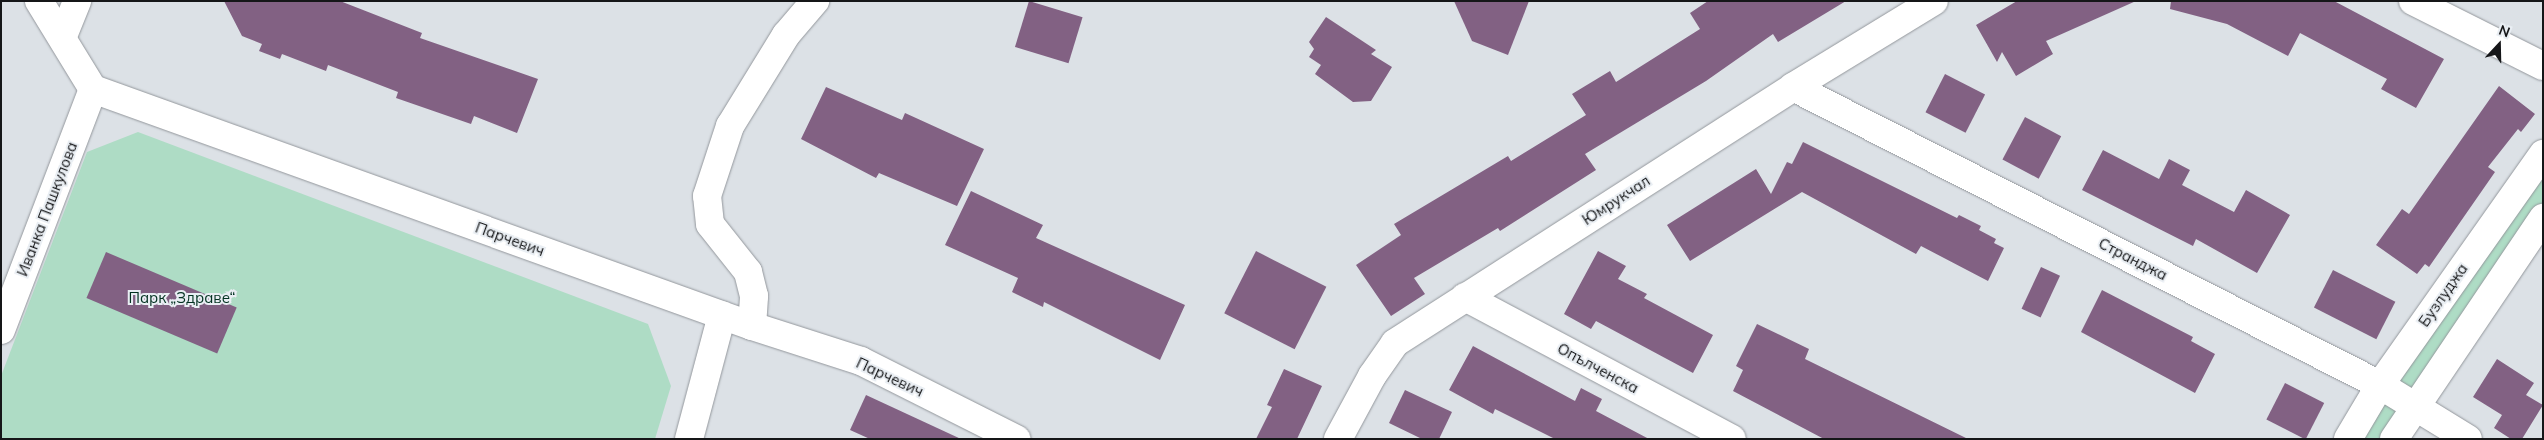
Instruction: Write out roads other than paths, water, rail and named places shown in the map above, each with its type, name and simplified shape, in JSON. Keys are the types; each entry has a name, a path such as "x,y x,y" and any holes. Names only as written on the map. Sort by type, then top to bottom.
{"street":[{"path":"39,1 63,36 93,89"},
{"path":"63,36 77,1"},
{"path":"752,326 754,296 748,272 710,224 707,196 730,126 786,35 815,1"},
{"name":"Юмрукчал","path":"1338,439 1372,376 1395,343 1793,87 1934,1"},
{"path":"2413,1 2543,66"},
{"name":"Странджа","path":"1793,87 2380,385 2468,439"},
{"name":"Парчевич","path":"93,89 752,326 862,361 1016,439"},
{"name":"Иванка Пашкулова","path":"1,330 93,89"},
{"name":"Бузлуджа","path":"2348,439 2380,385 2543,154"},
{"path":"2394,439 2414,406 2543,218"},
{"name":"Опълченска","path":"1465,297 1732,439"},
{"path":"689,439 722,315"}],"park label":[{"name":"Парк „Здраве“","path":"182,298"}]}
